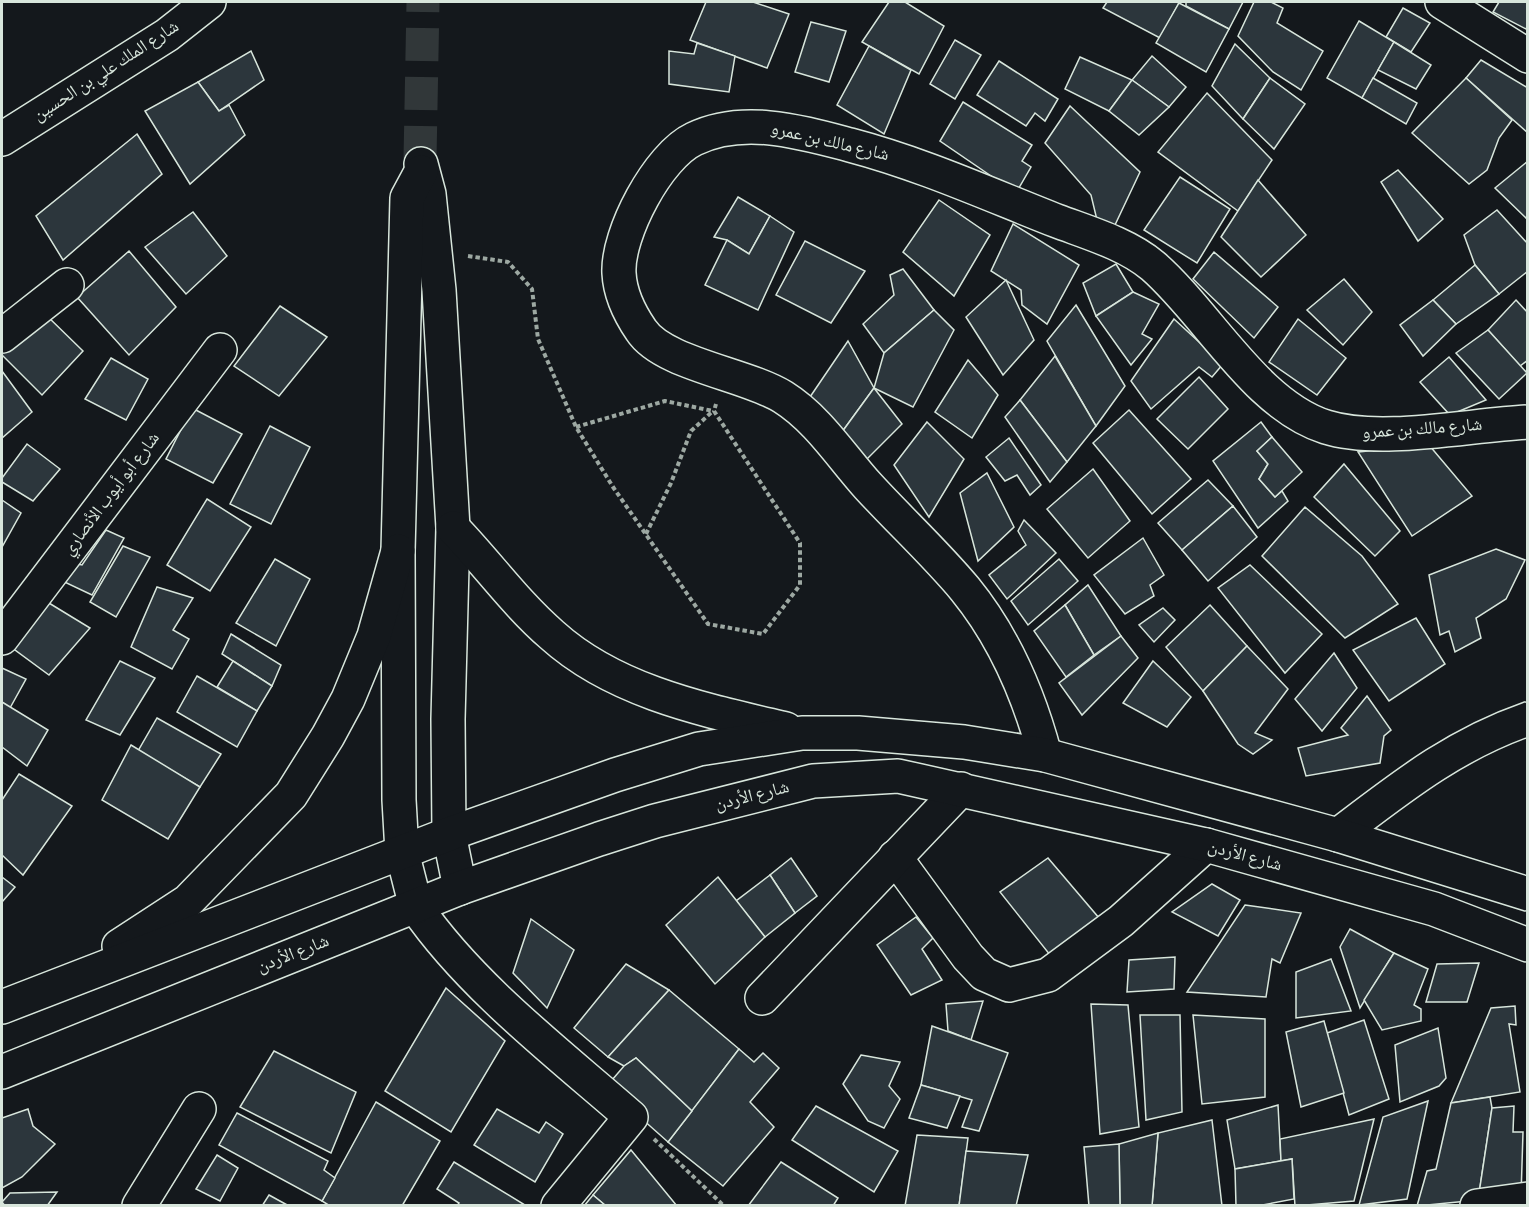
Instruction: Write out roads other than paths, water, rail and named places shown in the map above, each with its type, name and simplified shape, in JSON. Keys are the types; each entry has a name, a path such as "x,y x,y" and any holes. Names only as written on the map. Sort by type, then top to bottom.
{"main road":[{"name":"شارع الملك علي بن الحسين","path":"2,139 167,35 209,2"},
{"path":"1442,2 1527,56"},
{"name":"شارع مالك بن عمرو","path":"1046,755 1023,685 1009,657 967,592 872,490 809,417 782,396 727,372 676,356 644,336 627,307 619,276 620,254 645,190 663,168 692,140 723,131 764,126 826,139 920,165 1103,238 1149,263 1186,298 1267,392 1296,414 1320,426 1346,433 1378,435 1527,422"},
{"path":"460,888 449,834 448,719 453,528 435,251 429,194 421,165 408,198 398,550 399,800 402,852 416,907 437,935 472,974 632,1118 558,1206"},
{"path":"2,336 67,285"},
{"name":"شارع أبو أيوب الأنصاري","path":"2,638 220,350"},
{"path":"453,528 488,564 518,603 554,637 594,666 638,687 685,703 802,733"},
{"path":"61,983 188,902 291,795 348,699 374,636 398,550"},
{"path":"1338,835 1436,762 1496,730 1527,719"},
{"path":"2,1007 449,834 615,775 699,749 802,733 858,732 964,742 1046,755 1338,835 1527,894"},
{"name":"شارع الأردن","path":"2,1072 460,888 655,821 813,781 898,776 1206,845 1434,909 1527,945"},
{"path":"762,998 961,789"},
{"path":"895,857 968,957 984,974 1008,985 1048,975 1121,921 1206,845"},
{"path":"139,1206 199,1109"},
{"path":"1477,1206 1527,1199"}],"tunnel":[{"path":"420,159 423,2"}]}
